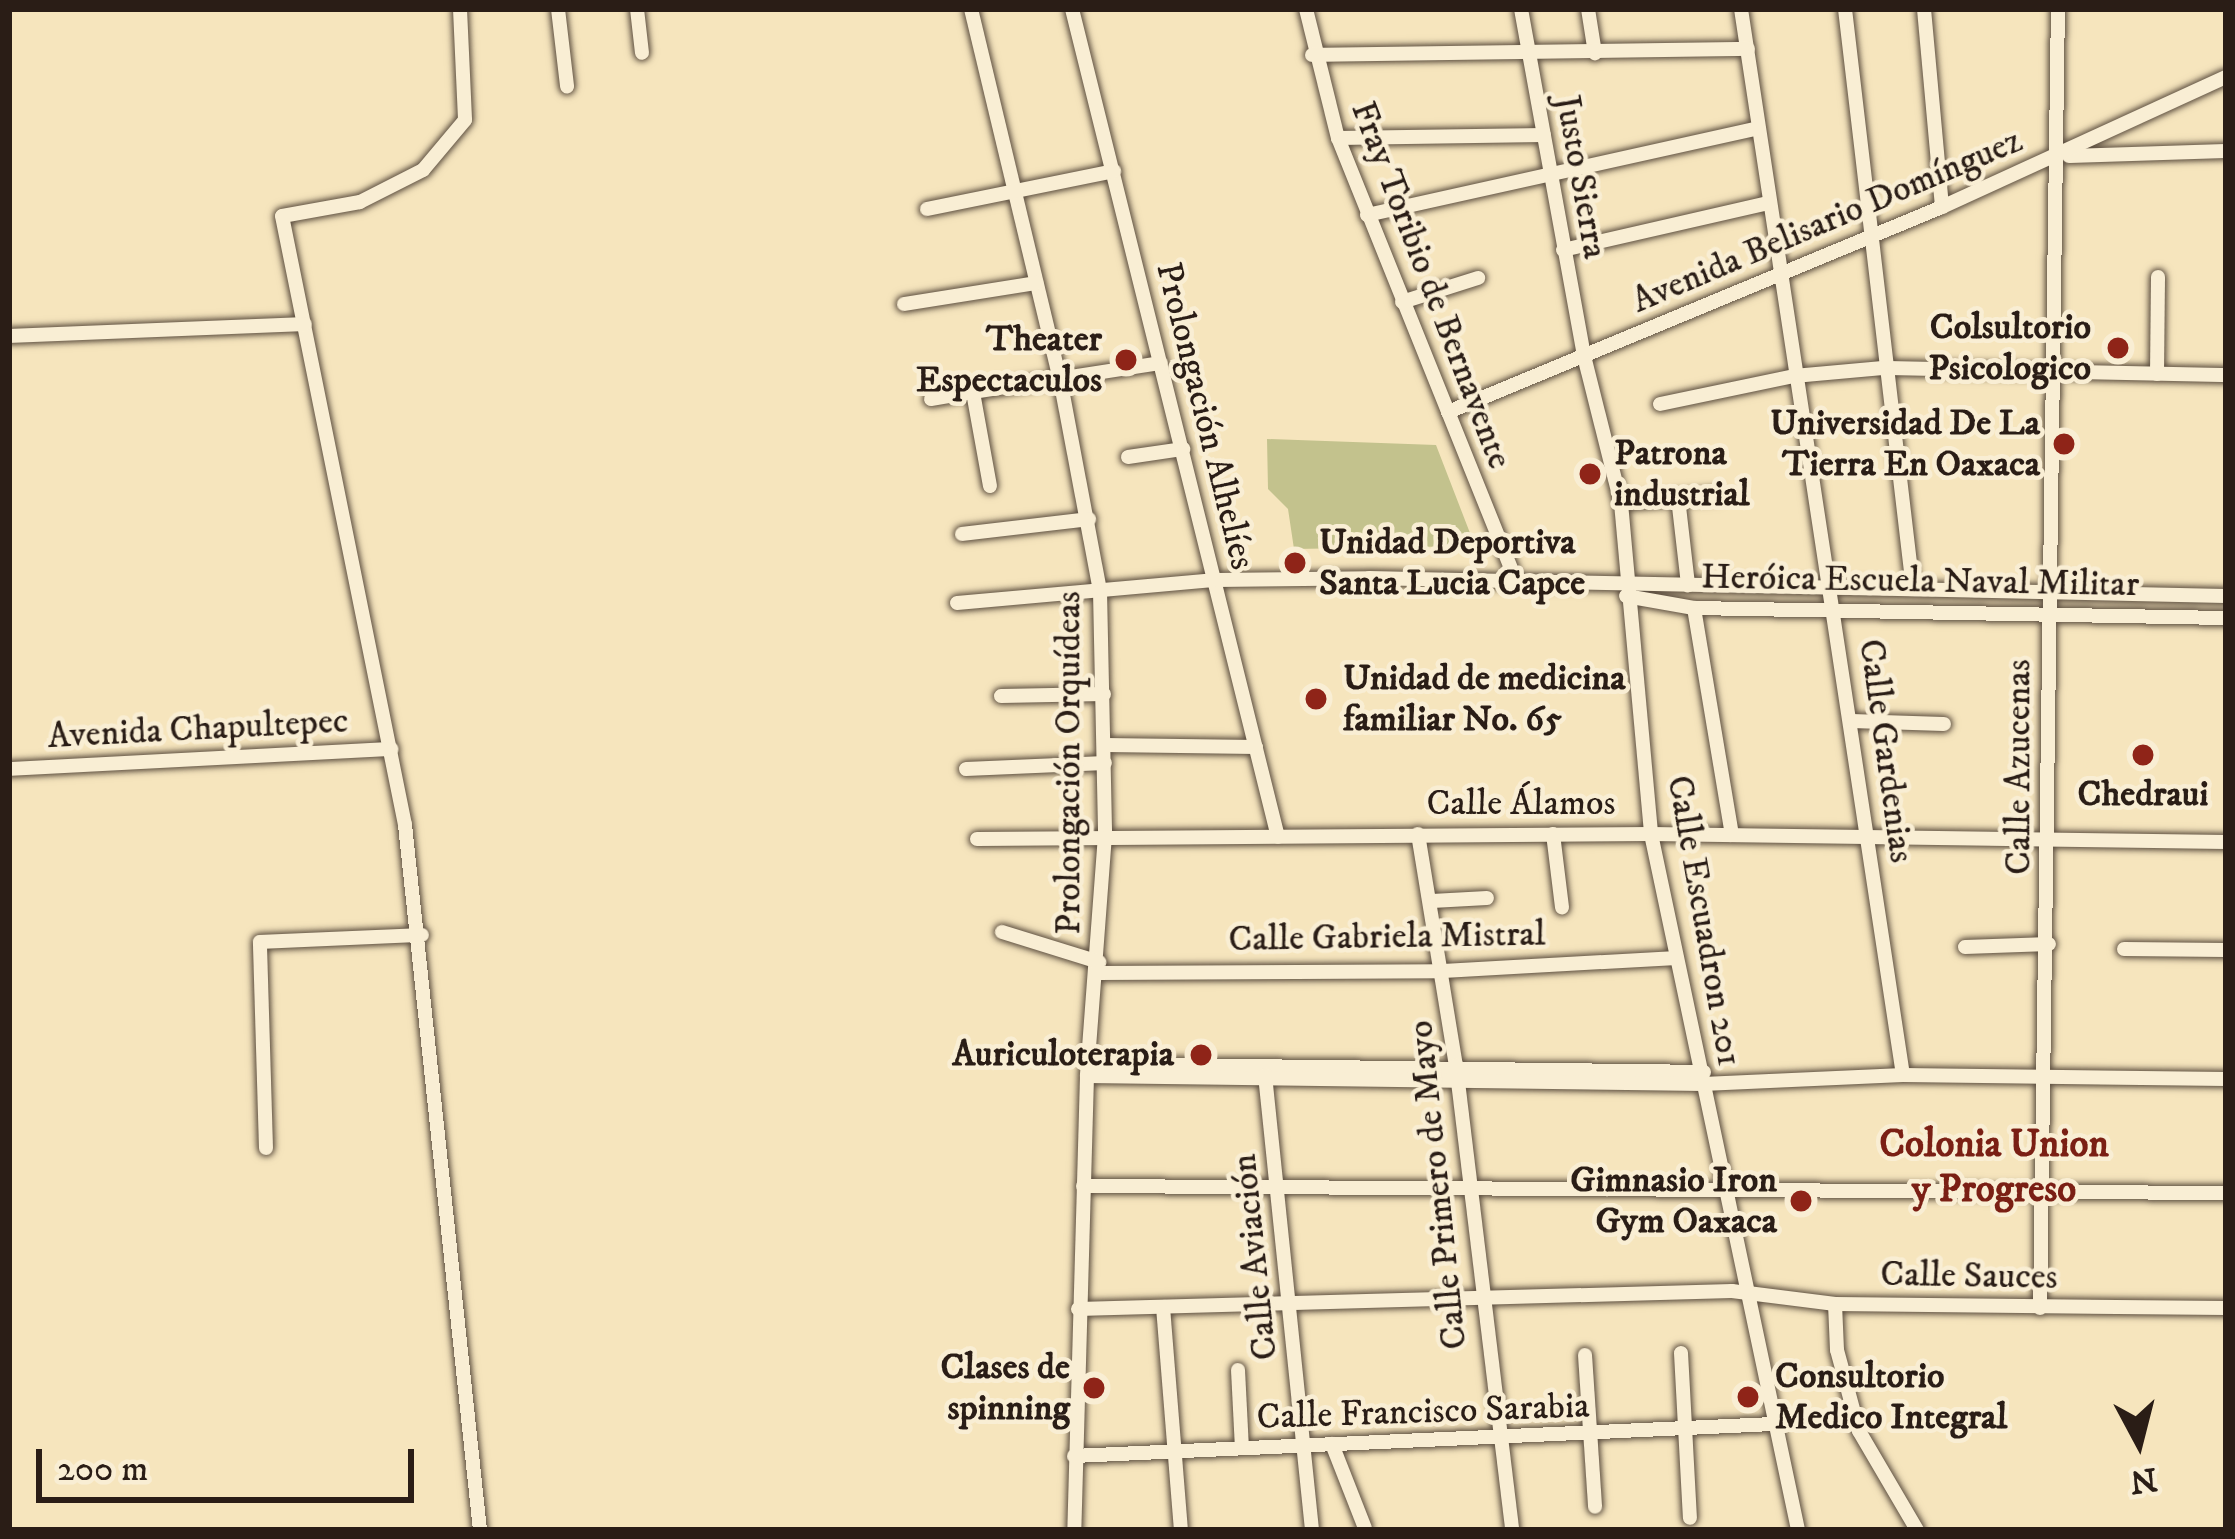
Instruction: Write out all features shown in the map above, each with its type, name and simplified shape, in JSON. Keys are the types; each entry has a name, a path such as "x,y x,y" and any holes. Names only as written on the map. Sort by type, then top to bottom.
{"street":[{"path":"460,9 465,120 423,170 360,202 282,215 391,749 422,935 441,1203 480,1530"},
{"path":"558,9 567,86"},
{"path":"637,9 642,53"},
{"name":"Prolongación Orquídeas","path":"971,9 1060,379 1100,591 1105,835 1088,1070 1074,1530"},
{"name":"Prolongación Alhelíes","path":"1072,9 1278,837"},
{"name":"Fray Toribio de Bernavente","path":"1306,9 1312,55 1338,138 1515,579"},
{"name":"Justo Sierra","path":"1521,9 1584,356"},
{"path":"1588,9 1595,53"},
{"name":"Calle Gardenias","path":"1741,9 1903,1076"},
{"path":"1845,9 1883,368 1913,589"},
{"path":"1924,9 1942,207"},
{"name":"Calle Azucenas","path":"2040,1308 2049,944 2048,592 2057,373 2058,9"},
{"path":"1312,55 1748,49"},
{"name":"Avenida Belisario Domínguez","path":"1448,412 1778,271 1942,207 2226,77"},
{"path":"1367,215 1758,128"},
{"path":"1338,138 1544,135"},
{"path":"2059,156 2226,151"},
{"path":"927,209 1114,171"},
{"path":"1564,250 1768,202"},
{"path":"2157,374 2158,277"},
{"path":"1402,302 1478,278"},
{"path":"904,304 1036,283"},
{"path":"9,336 305,323"},
{"path":"1584,356 1621,503 1623,586 1631,602"},
{"path":"931,398 1161,363"},
{"path":"1660,404 1794,376 1883,368 2226,375"},
{"path":"973,392 990,486"},
{"path":"1128,457 1183,449"},
{"path":"1621,503 1718,495"},
{"path":"1678,498 1688,585"},
{"path":"962,534 1089,519"},
{"name":"Heróica Escuela Naval Militar","path":"957,603 1216,580 1515,579 1623,586 2226,596"},
{"name":"Heróica Escuela Naval Militar","path":"1631,602 1835,612 2226,618"},
{"name":"Calle Escuadron 201","path":"1631,602 1651,834 1752,1298 1774,1424 1782,1430 1798,1530"},
{"path":"1694,608 1732,835"},
{"path":"1001,696 1104,694"},
{"path":"1851,722 1944,724"},
{"path":"1105,745 1256,747"},
{"name":"Avenida Chapultepec","path":"9,769 391,749"},
{"path":"966,769 1105,763"},
{"name":"Calle Primero de Mayo","path":"1418,834 1457,1073 1479,1300 1512,1530"},
{"path":"1553,834 1562,908"},
{"name":"Calle Álamos","path":"977,839 1651,834 1868,841 2226,842"},
{"path":"1432,901 1487,898"},
{"name":"Calle Gabriela Mistral","path":"1002,932 1098,968 1443,971 1677,958"},
{"path":"266,1148 260,942 422,935"},
{"path":"1965,947 2049,944"},
{"path":"2124,949 2226,950"},
{"path":"1088,1070 1719,1080 1903,1076 2226,1079"},
{"name":"Calle Aviación","path":"1265,1071 1312,1530"},
{"path":"1083,1186 2226,1193"},
{"name":"Calle Sauces","path":"1078,1309 1713,1292 1835,1304 2226,1308"},
{"path":"1835,1304 1837,1350 1859,1431 1917,1530"},
{"path":"1163,1307 1171,1451 1181,1530"},
{"path":"1681,1353 1690,1518"},
{"path":"1585,1355 1595,1508"},
{"path":"1238,1370 1242,1448"},
{"name":"Calle Francisco Sarabia","path":"1074,1456 1592,1436 1774,1424"},
{"path":"1332,1444 1365,1528"}],"shaded area":[{"path":"1267,439 1436,445 1475,546 1294,549 1288,509 1268,489"}],"place":[{"name":"Colsultorio Psicologico","path":"2118,348"},
{"name":"Theater Espectaculos","path":"1126,360"},
{"name":"Universidad De La Tierra En Oaxaca","path":"2064,444"},
{"name":"Patrona industrial","path":"1590,474"},
{"name":"Unidad Deportiva Santa Lucia Capce","path":"1295,563"},
{"name":"Unidad de medicina familiar No. 65","path":"1316,699"},
{"name":"Chedraui","path":"2143,755"},
{"name":"Auriculoterapia","path":"1201,1055"},
{"name":"Gimnasio Iron Gym Oaxaca","path":"1801,1201"},
{"name":"Clases de spinning","path":"1094,1388"},
{"name":"Consultorio Medico Integral","path":"1748,1397"}],"district":[{"name":"Colonia Union y Progreso","path":"1994,1168"}]}
